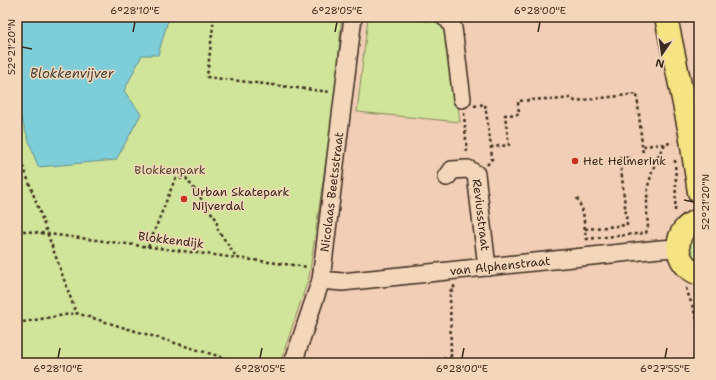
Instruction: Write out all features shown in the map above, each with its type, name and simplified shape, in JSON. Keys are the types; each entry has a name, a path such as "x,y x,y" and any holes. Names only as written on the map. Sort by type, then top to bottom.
{"main road":[{"path":"666,17 690,133 699,192"},
{"path":"692,281 691,271 680,257 678,248 682,233 686,227 699,220"}],"street":[{"name":"Nicolaas Beetsstraat","path":"293,363 322,275 352,17"},
{"path":"444,17 449,20 453,28 463,103"},
{"name":"Reviusstraat","path":"447,177 452,170 468,169 476,174 487,267"},
{"name":"van Alphenstraat","path":"322,275 342,282 678,248"}],"path":[{"path":"214,17 207,77 336,93"},
{"path":"468,169 463,103 485,104 491,147 509,145 506,115 519,114 518,102 570,98 575,101 637,94 643,155"},
{"path":"643,146 673,143"},
{"path":"586,239 646,233 648,226 646,199 648,186 659,154 665,144"},
{"path":"17,150 76,313"},
{"path":"585,229 627,224 620,158 631,157"},
{"path":"148,247 175,179 186,178 216,219 218,230 237,258"},
{"path":"577,198 582,211 587,257"},
{"name":"Blokkendijk","path":"17,230 237,258 322,275"},
{"path":"451,363 450,291 454,290 452,271"},
{"path":"692,281 699,325"},
{"path":"17,323 76,313 241,363"},
{"path":"401,363 451,358"}],"green space":[{"name":"Blokkenpark","path":"17,17 339,17 341,24 336,93 309,277 280,363 17,363"},
{"path":"368,17 391,17 435,22 440,23 445,28 449,34 460,122 357,112"},
{"path":"699,230 699,264 692,259 689,243 691,237"}],"water":[{"name":"Blokkenvijver","path":"17,17 144,17 168,20 158,55 142,55 124,91 141,114 116,160 38,167 17,106"}],"place":[{"name":"Het Helmerink","path":"575,161"},
{"name":"Urban Skatepark Nijverdal","path":"184,199"}]}
